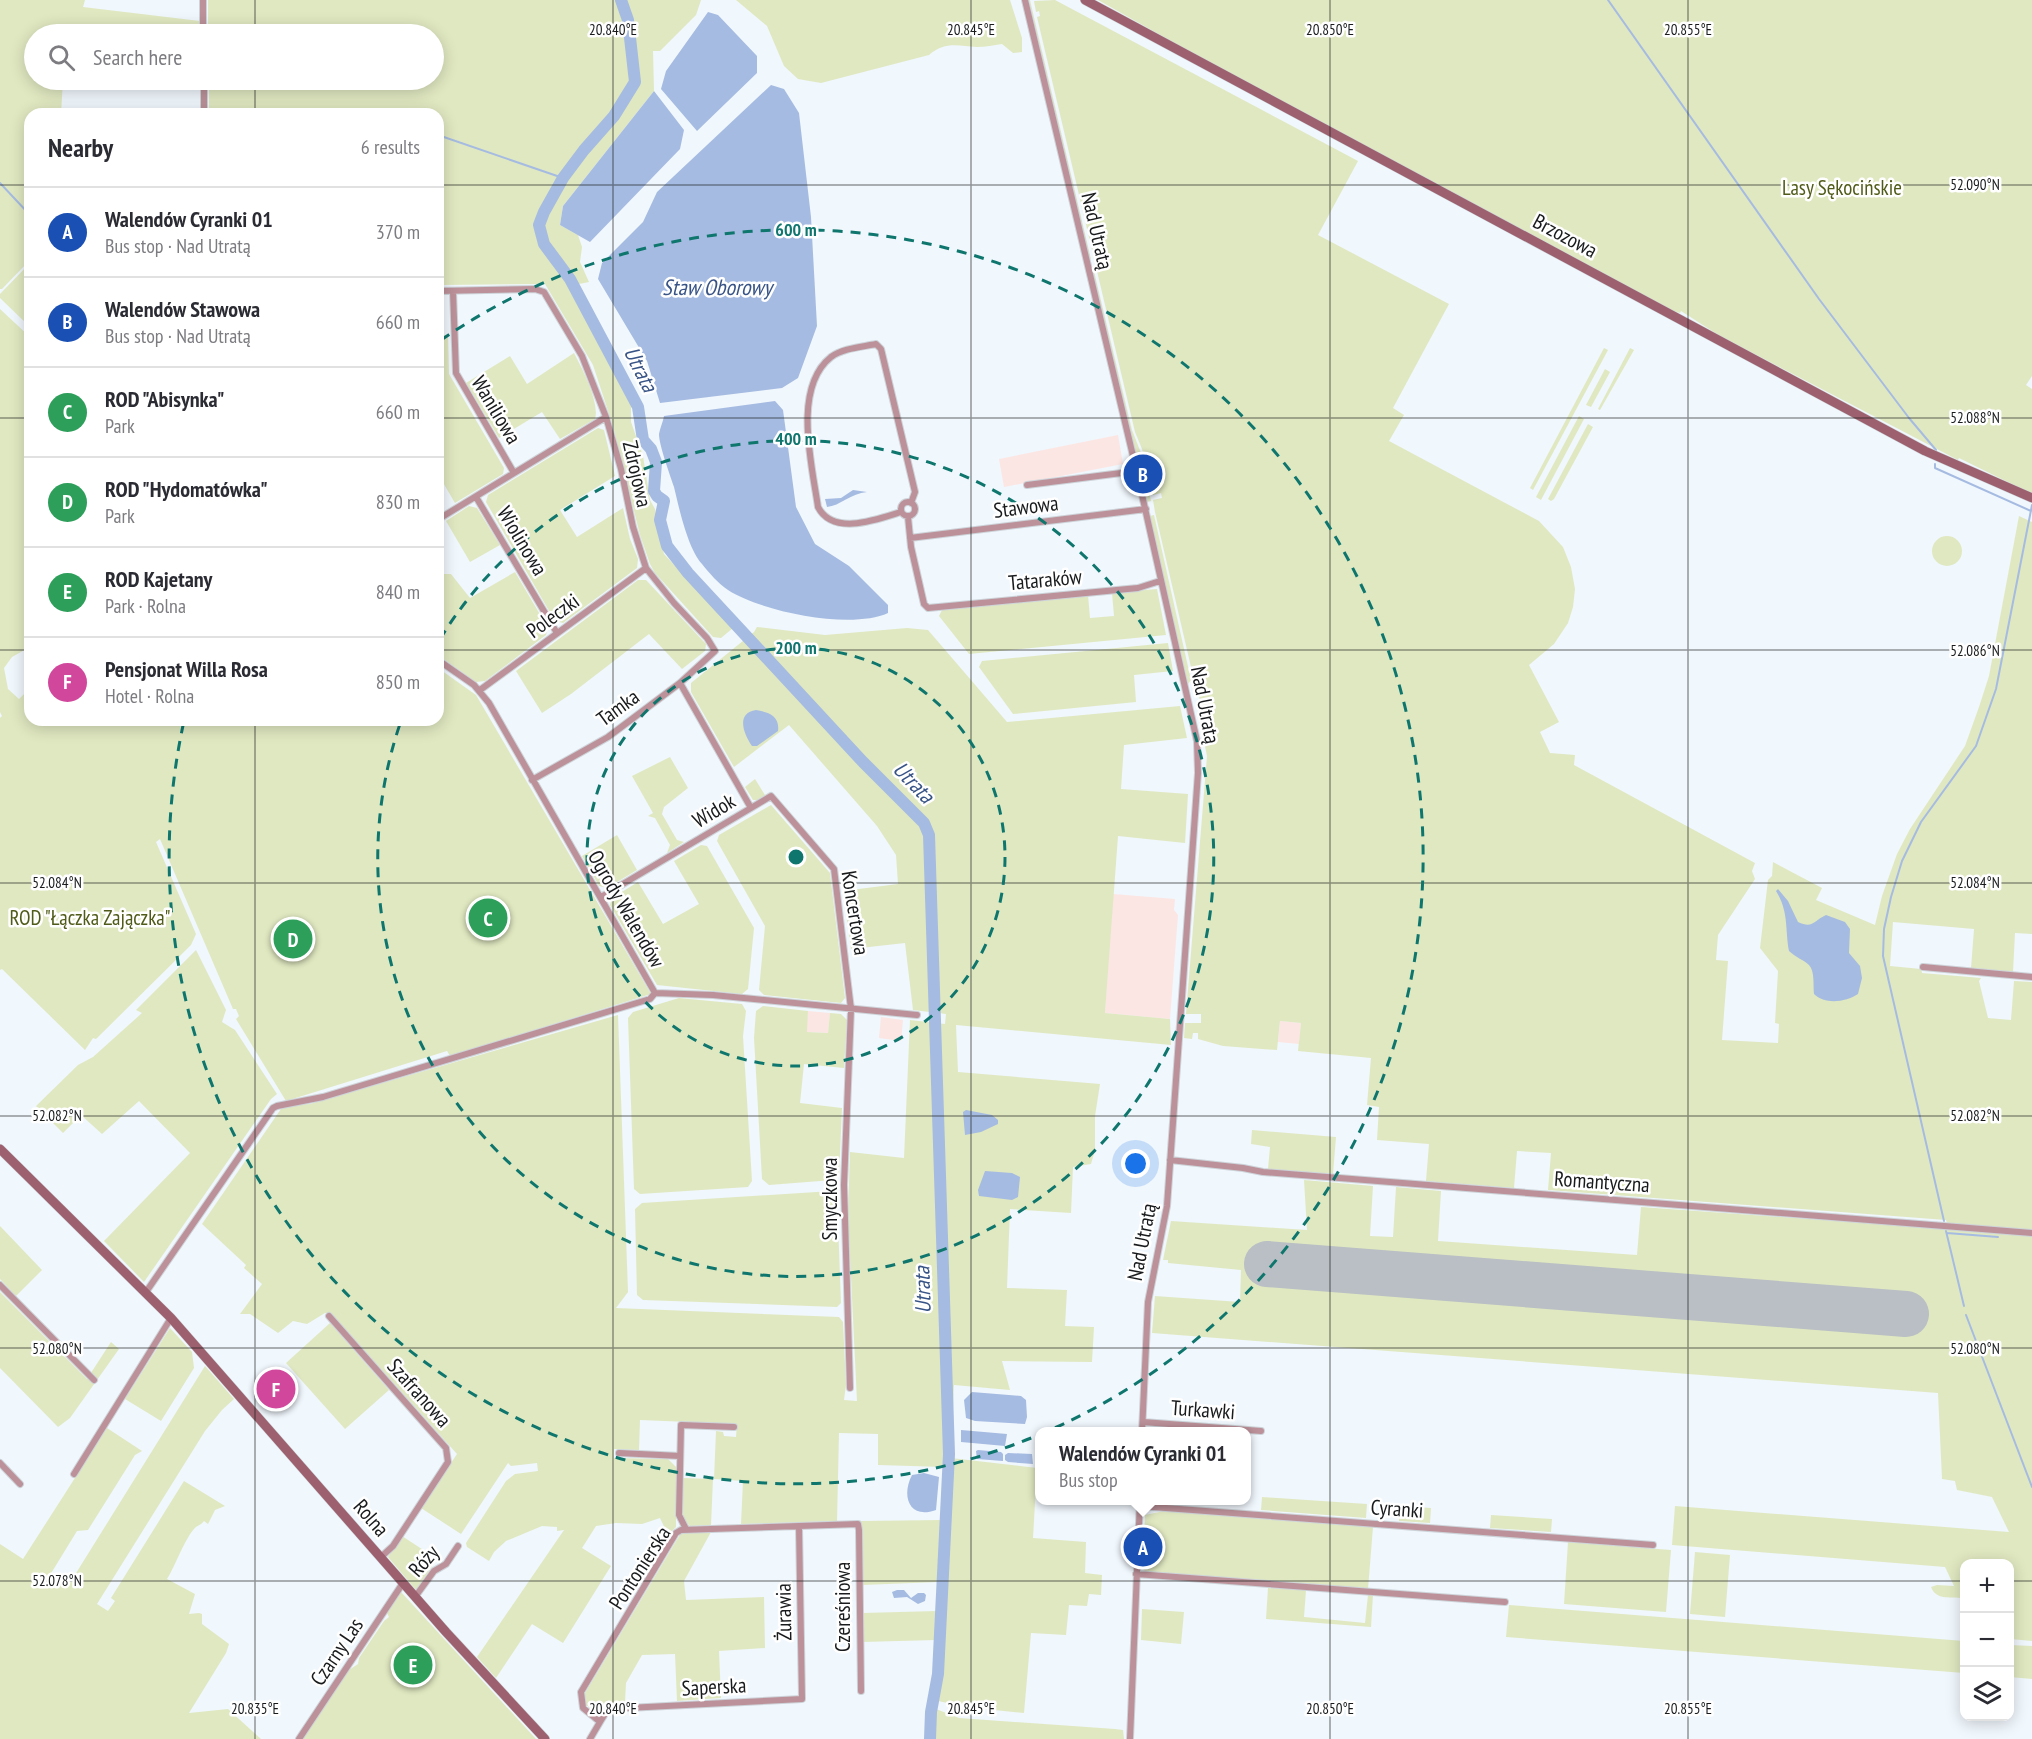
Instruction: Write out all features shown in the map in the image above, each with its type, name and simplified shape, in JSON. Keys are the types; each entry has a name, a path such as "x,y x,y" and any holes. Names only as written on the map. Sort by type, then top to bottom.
{"street":[{"path":"202,0 203,24"},
{"name":"Nad Utratą","path":"1025,0 1146,508 1199,758 1167,1206 1148,1302 1142,1427"},
{"name":"Brzozowa","path":"1084,0 1925,451 2032,498"},
{"path":"204,90 204,108"},
{"name":"Zdrojowa","path":"453,291 536,289 544,292 582,356 606,417 621,469 633,527 646,568 674,603 707,638 715,651"},
{"path":"444,291 453,291"},
{"name":"Waniliowa","path":"453,291 456,373 514,473"},
{"path":"910,538 908,517 901,512 847,524 834,523 822,515 818,507 808,442 807,414 810,395 822,367 832,356 876,345 881,349 915,492 911,503"},
{"path":"444,516 606,417"},
{"path":"1027,485 1137,471"},
{"name":"Wiolinowa","path":"476,497 558,633"},
{"path":"901,512 903,503 911,503 915,507 915,512 908,517"},
{"name":"Stawowa","path":"910,538 1146,508"},
{"name":"Tataraków","path":"910,538 924,604 931,608 1138,588 1160,581"},
{"name":"Poleczki","path":"480,690 646,568"},
{"name":"Tamka","path":"532,780 608,736 680,683 715,651"},
{"name":"Ogrody Walendów","path":"444,664 480,690 655,993 713,995 917,1015"},
{"name":"Widok","path":"601,897 751,808 680,683"},
{"name":"Koncertowa","path":"751,808 771,796 834,869 852,1009"},
{"path":"1923,967 2032,977"},
{"path":"146,1292 273,1108 323,1097 424,1068 650,999 655,993"},
{"name":"Smyczkowa","path":"850,1388 844,1185 852,1009"},
{"name":"Rolna","path":"0,1149 171,1318 415,1597 545,1739"},
{"name":"Romantyczna","path":"1170,1160 1263,1172 2032,1233"},
{"path":"0,1285 94,1380"},
{"name":"Szafranowa","path":"328,1316 446,1448 448,1455 448,1462 393,1546 381,1557"},
{"path":"74,1474 171,1318"},
{"name":"Turkawki","path":"1143,1422 1209,1427"},
{"path":"686,1529 679,1515 681,1425 734,1427"},
{"name":"Turkawki","path":"1251,1430 1261,1431"},
{"path":"619,1453 680,1456"},
{"path":"0,1463 20,1484"},
{"path":"1130,1739 1139,1505"},
{"name":"Cyranki","path":"1163,1505 1653,1545"},
{"name":"Pontonierska","path":"600,1722 583,1708 581,1692 676,1533 686,1529 858,1524"},
{"name":"Czereśniowa","path":"858,1524 860,1530 861,1691"},
{"name":"Żurawia","path":"799,1526 802,1699"},
{"name":"Róży","path":"415,1597 435,1571 446,1564 458,1546"},
{"path":"1136,1574 1505,1602"},
{"name":"Czarny Las","path":"299,1739 403,1583"},
{"name":"Saperska","path":"600,1722 608,1709 802,1699"},
{"path":"590,1739 600,1722"}],"shaded area":[{"path":"1118,435 1123,464 1004,487 999,459"},
{"path":"1113,894 1175,899 1174,910 1178,915 1170,1019 1105,1013"},
{"path":"808,1011 830,1013 828,1033 806,1032"},
{"path":"881,1017 903,1020 901,1041 879,1038"},
{"path":"1280,1021 1301,1023 1299,1044 1278,1042"}],"green space":[{"path":"0,0 85,0 83,7 200,21 200,24 24,24 24,90 62,90 61,108 24,108 24,266 0,289"},
{"path":"208,0 701,0 696,15 660,51 653,51 654,91 563,206 560,225 578,235 582,247 580,262 589,282 569,286 586,312 631,402 631,422 643,456 650,500 655,509 664,554 733,628 721,638 713,637 655,573 650,564 640,535 613,426 593,365 545,284 444,285 444,108 209,108 209,90 444,90 444,24 208,24"},
{"path":"736,0 1010,0 1022,38 1022,52 1013,53 1002,44 980,47 946,46 929,55 821,83 798,79 784,66 767,26"},
{"path":"1030,0 1091,259 1089,258"},
{"path":"1055,0 1358,161 1318,235 1449,304 1393,408 1404,415 1389,441 1539,521 1563,547 1571,567 1575,589 1568,623 1554,644 1529,665 1559,722 1540,732 1550,753 1575,755 1574,765 1755,863 1752,871 1755,879 1718,935 1716,960 1728,961 1722,1040 1778,1043 1779,1024 1775,1023 1778,971 1760,948 1768,880 1772,876 1773,862 1822,888 1816,900 1875,925 1882,896 1897,854 1910,829 1965,746 1989,676 2019,516 2032,522 2032,934 2015,933 2013,972 1971,968 1974,929 1893,922 1890,966 1921,969 1922,973 1981,978 1979,981 1988,1018 2011,1020 2014,981 2032,982 2032,1230 1947,1223 1946,1220 1548,1190 1551,1153 1517,1151 1514,1188 1426,1181 1429,1144 1377,1140 1379,1107 1367,1105 1371,1058 1298,1051 1301,1023 1280,1021 1277,1050 1223,1046 1198,1039 1198,1033 1193,1033 1192,1039 1184,1038 1185,1023 1201,1023 1201,1014 1186,1014 1207,756 1201,727 1208,727 1194,680 1155,512 1153,500 1162,498 1161,493 1153,495 1142,449 1135,432 1037,17 1040,16 1039,11 1036,12 1034,1"},
{"name":"Lasy Sękocińskie","path":"1098,0 2032,0 2032,376 2026,385 2032,389 2032,494 1959,458 1958,460 1720,336 1681,311 1680,313 1667,309 1376,156"},
{"path":"1093,267 1132,430 1141,453 1151,501 1147,502 1143,472 1140,473"},
{"path":"24,269 24,321 0,298 0,294"},
{"name":"ROD \"Łączka Zajączka\"","path":"0,309 24,331 24,650 12,657 4,668 8,689 19,699 24,694 24,726 444,726 444,672 476,695 651,994 450,1056 447,1051 286,1101 236,1019 239,1016 236,1009 233,1009 160,839 156,842 196,934 191,945 96,1039 93,1038 85,1050 2,969 0,970 0,718 2,716 0,712"},
{"path":"444,335 448,335 449,374 504,468 503,474 455,503 444,484"},
{"path":"1604,348 1608,350 1533,490 1530,488"},
{"path":"1630,348 1634,350 1600,410 1598,409"},
{"path":"574,353 593,395 595,419 560,439 542,412 499,438 466,383 510,356 527,384"},
{"path":"1605,369 1610,372 1591,407 1586,405"},
{"path":"1579,416 1584,419 1541,500 1536,497"},
{"path":"1588,424 1593,427 1551,501 1548,499"},
{"path":"598,428 604,430 615,476 560,510 577,537 623,508 630,539 638,559 637,568 563,623 555,621 486,502 488,495"},
{"path":"469,506 477,508 500,545 470,562 446,521"},
{"path":"1154,515 1191,680 1188,684 1150,516"},
{"path":"1947,536 1953,537 1961,545 1961,557 1953,565 1947,566 1941,565 1933,557 1932,551 1933,545 1941,537"},
{"path":"515,572 548,628 546,635 485,681 476,682 444,659 444,574 451,574 470,598"},
{"path":"638,580 646,580 706,644 705,651 682,669 649,634 571,694 542,713 516,671"},
{"path":"1157,589 1166,635 969,654 939,616 942,610 1088,595 1090,618 1114,616 1112,593"},
{"path":"757,627 825,635 907,628 928,630 1007,722 1180,706 1187,738 1124,745 1121,789 1188,794 1185,843 1118,836 1105,1013 1170,1019 1171,1045 956,1025 958,1072 1100,1084 1095,1116 1095,1150 1091,1164 1073,1167 1071,1213 1010,1209 1007,1288 1067,1290 1065,1326 1094,1327 1092,1362 1002,1361 1010,1390 954,1385 951,1458 1035,1468 1033,1538 1086,1542 1085,1573 1102,1575 1101,1595 1089,1594 1087,1606 1069,1605 1066,1635 1031,1633 1024,1713 966,1707 938,1701 936,1709 959,1718 1123,1730 1124,1739 926,1739 935,1668 936,1640 862,1642 862,1613 937,1611 939,1582 862,1585 861,1521 941,1520 944,1467 878,1465 878,1434 839,1433 837,1521 741,1524 743,1481 714,1479 716,1431 723,1432 724,1436 736,1437 737,1424 640,1420 639,1450 614,1449 614,1458 668,1459 676,1467 676,1527 668,1535 660,1518 642,1524 616,1523 596,1526 582,1548 611,1566 563,1643 532,1624 496,1678 477,1657 564,1530 557,1531 557,1527 542,1526 506,1541 494,1552 489,1561 467,1547 466,1543 506,1481 515,1474 538,1471 537,1463 511,1466 508,1463 461,1534 421,1508 457,1454 332,1314 325,1313 307,1324 293,1321 278,1333 250,1314 240,1314 262,1284 244,1268 246,1265 202,1224 283,1106 310,1104 618,1015 628,1292 616,1308 839,1317 843,1322 846,1385 844,1400 857,1401 848,1215 850,1152 904,1158 910,1020 945,1024 946,1014 913,1010 905,943 851,949 843,891 898,884 896,855 877,826 789,725 734,767 691,692 691,683 754,632"},
{"path":"1168,643 1173,671 1134,675 1136,702 1013,714 979,667 982,661"},
{"path":"670,757 688,788 664,807 662,814 677,840 684,842 667,853 670,845 655,818 648,816 653,813 632,776"},
{"path":"755,779 765,795 753,800 745,787"},
{"path":"771,805 830,873 845,998 841,1003 764,995 759,990 765,926 717,841 719,835"},
{"path":"617,835 637,870 607,888 599,886 582,856"},
{"path":"701,845 707,846 754,928 748,989 742,994 657,985 610,905 612,898 638,882 663,924 699,904 674,861"},
{"path":"196,950 226,1010 222,1022 235,1030 277,1094 271,1099 144,1282 104,1241 190,1153 139,1101 102,1134 81,1115 63,1133 36,1106 78,1065 93,1057 142,1013 136,1010"},
{"path":"679,998 742,1004 746,1011 743,1036 752,1181 748,1187 640,1194 634,1189 628,1018 633,1012"},
{"path":"763,1006 808,1011 807,1032 828,1033 830,1013 841,1014 847,1020 844,1068 804,1064 800,1103 842,1108 839,1176 833,1180 769,1185 762,1179 754,1038 756,1011"},
{"path":"1252,1130 1336,1137 1333,1174 1268,1169 1270,1147 1251,1144"},
{"path":"1304,1180 1373,1186 1370,1236 1393,1237 1396,1187 1441,1191 1438,1241 1637,1255 1641,1207 2032,1235 2032,1641 2014,1639 2014,1559 1960,1559 1960,1598 1947,1598 1936,1594 1931,1587 1954,1586 1945,1567 1672,1545 1675,1506 2009,1532 1992,1497 1957,1490 1955,1481 1942,1479 1938,1393 1152,1333 1155,1296 1240,1302 1241,1270 1168,1263 1168,1260 1163,1260 1171,1221 1307,1230"},
{"path":"832,1191 837,1196 841,1303 837,1307 643,1300 637,1295 635,1209 642,1203"},
{"path":"0,1226 42,1270 16,1296 0,1279"},
{"path":"0,1292 87,1379 111,1342 119,1349 70,1418 58,1427 0,1368"},
{"path":"330,1323 389,1390 345,1429 286,1363"},
{"path":"170,1328 192,1352 194,1368 161,1421 125,1399"},
{"path":"205,1366 234,1399 205,1431 97,1604 108,1611 115,1601 111,1598 184,1481 225,1506 215,1510 208,1524 204,1521 192,1532 167,1579 195,1594 189,1614 202,1614 202,1624 229,1644 226,1653 189,1713 228,1709 261,1739 0,1739 0,1544 23,1559 107,1428 142,1451 135,1455 88,1530 77,1531 50,1575 68,1586"},
{"path":"683,1478 713,1479 711,1525 690,1526 682,1519"},
{"path":"1262,1497 1367,1504 1366,1518 1261,1510"},
{"path":"1400,1506 1431,1508 1430,1523 1399,1521"},
{"path":"1164,1511 1373,1527 1368,1589 1146,1572 1143,1569 1145,1515"},
{"path":"1491,1515 1552,1519 1551,1532 1490,1528"},
{"path":"711,1532 684,1581 686,1600 764,1597 765,1648 719,1651 721,1698 677,1701 675,1654 642,1655 626,1683 625,1702 614,1703 599,1713 584,1704 585,1693 681,1533"},
{"path":"402,1536 437,1559 416,1590 388,1557"},
{"path":"1568,1542 1671,1550 1666,1612 1564,1604"},
{"path":"1695,1552 1730,1555 1725,1617 1690,1614"},
{"path":"1268,1588 1306,1590 1304,1617 1365,1623 1368,1595 1373,1595 1371,1627 1266,1619"},
{"path":"401,1592 536,1739 302,1739 349,1670 358,1664 359,1658 389,1617 387,1613"},
{"path":"1509,1605 1960,1641 1960,1673 1506,1637"},
{"path":"1142,1609 1184,1612 1181,1644 1141,1640"},
{"path":"2014,1645 2032,1646 2032,1679 2014,1677"}],"water":[{"path":"708,12 718,15 757,56 757,73 697,131 661,89 666,71"},
{"name":"Staw Oborowy","path":"771,85 784,89 799,113 811,217 817,326 798,378 782,388 660,403 647,361 598,279 602,263 643,222 657,192"},
{"path":"654,91 684,130 680,149 590,242 560,225 563,206"},
{"path":"775,401 783,410 796,507 815,544 849,566 888,605 888,613 872,618 830,619 762,605 725,588 711,575 692,549 661,445 659,434 664,416"},
{"path":"853,490 867,492 827,507 825,499 841,498"},
{"path":"756,710 773,716 777,722 778,731 757,746 752,746 743,724 746,715"},
{"path":"1778,889 1788,901 1798,922 1807,925 1826,915 1845,922 1850,929 1849,953 1860,966 1862,978 1858,994 1848,999 1830,1001 1814,994 1811,968 1789,951 1785,913 1776,891"},
{"path":"966,1110 992,1115 998,1120 998,1124 981,1132 965,1135 963,1112"},
{"path":"985,1171 1012,1173 1020,1177 1018,1197 1012,1200 979,1196 978,1190"},
{"path":"972,1392 1021,1396 1026,1400 1025,1424 975,1421 966,1418 964,1400"},
{"path":"961,1430 1007,1434 1005,1446 961,1442"},
{"path":"976,1451 1001,1452 1003,1461 977,1459"},
{"path":"1008,1453 1032,1454 1033,1464 1008,1462 1005,1460 1005,1455"},
{"path":"924,1473 939,1477 936,1510 919,1512 910,1504 907,1491 912,1475"},
{"path":"904,1590 911,1598 918,1593 924,1593 925,1601 918,1604 907,1597 894,1598 892,1592"}],"waterway":[{"name":"Utrata","path":"621,0 628,20 635,82 614,116 563,178 539,225 544,244 570,279 638,407 643,440 651,449 656,462 654,491 664,501 660,520 667,546 688,573 863,762 924,823 929,835 949,1454 938,1674 931,1712 930,1739"},
{"path":"1608,0 1819,299 1936,450"},
{"path":"444,137 563,178"},
{"path":"0,183 24,209"},
{"path":"1935,464 1935,468 2031,511"},
{"path":"1944,1221 1883,956 1884,929 1902,861 1921,822 1976,746 1996,689 2032,505"},
{"path":"1946,1231 1964,1306"},
{"path":"1947,1233 1998,1237"},
{"path":"1966,1315 2032,1487"}],"runway":[{"path":"1267,1264 1906,1314"}],"place":[{"name":"Walendów Stawowa","path":"1143,474"},
{"name":"ROD \"Abisynka\"","path":"488,918"},
{"name":"ROD \"Hydomatówka\"","path":"293,939"},
{"name":"Pensjonat Willa Rosa","path":"276,1389"},
{"name":"Walendów Cyranki 01","path":"1143,1547"},
{"name":"ROD Kajetany","path":"413,1665"}]}
